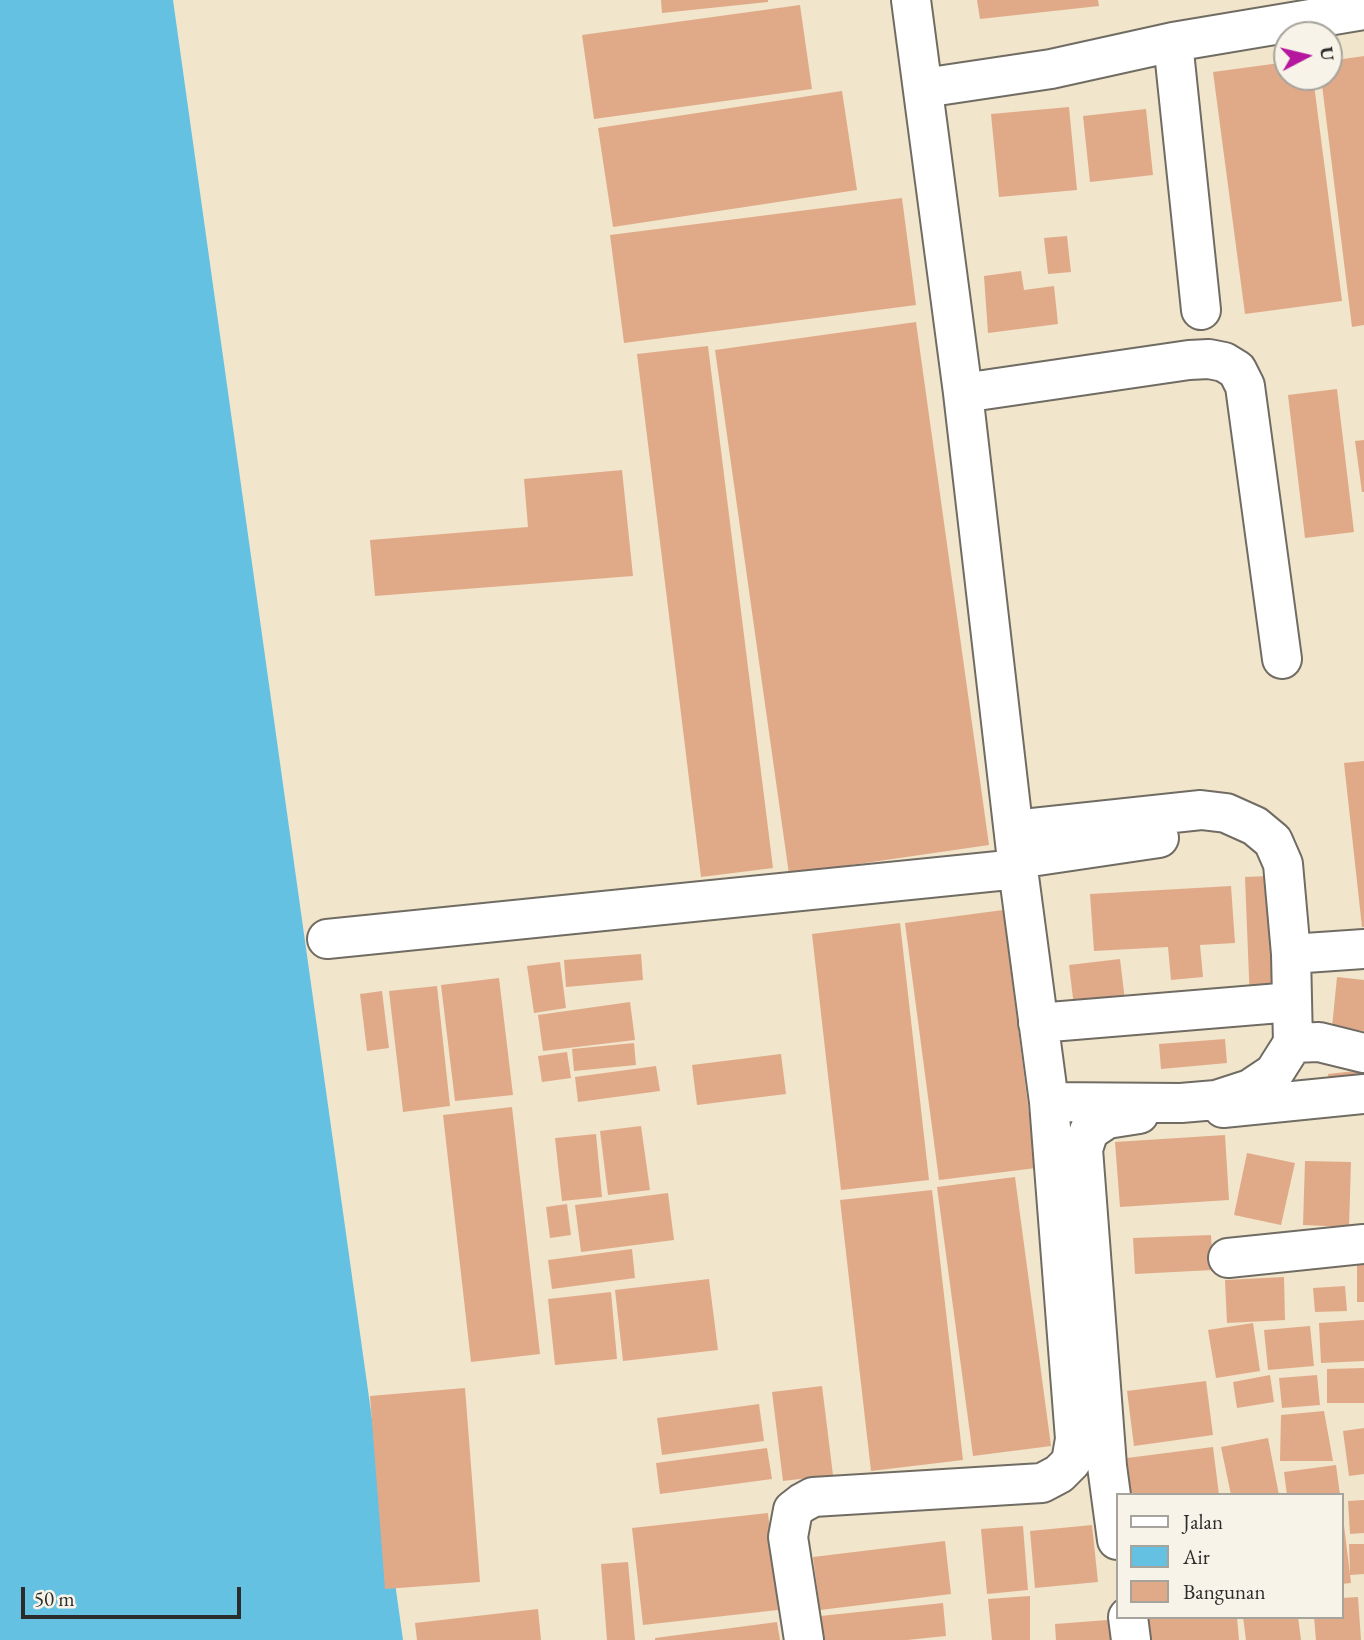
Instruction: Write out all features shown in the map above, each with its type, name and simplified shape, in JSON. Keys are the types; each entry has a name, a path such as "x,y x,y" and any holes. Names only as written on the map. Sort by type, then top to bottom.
{"street":[{"path":"804,1640 788,1537 793,1510 802,1503 813,1497 1042,1483 1059,1474 1072,1462 1075,1439 1049,1102 1016,853 963,393 911,0"},
{"path":"924,88 1051,69 1173,42 1364,10"},
{"path":"1173,42 1201,310"},
{"path":"963,393 1189,360 1209,359 1224,362 1237,370 1245,386 1282,659"},
{"path":"327,939 1016,853 1201,810 1226,813 1255,825 1273,841 1283,864 1292,954 1293,1043 1274,1073 1250,1088 1216,1100 1181,1103 1049,1102"},
{"path":"1292,954 1364,949"},
{"path":"1038,1023 1292,1002"},
{"path":"1293,1043 1319,1042 1364,1053"},
{"path":"1116,1533 1107,1466 1082,1174 1083,1149 1089,1130 1107,1119 1139,1114 1292,1104 1364,1094"},
{"path":"1228,1258 1364,1244"},
{"path":"1128,1619 1131,1640"}],"water":[{"path":"0,0 173,0 403,1640 0,1640"}],"building":[{"path":"661,0 768,0 768,2 662,13"},
{"path":"977,0 1098,0 1099,6 980,19"},
{"path":"800,5 812,89 594,119 582,35"},
{"path":"1364,56 1364,325 1352,327 1323,91 1343,91 1343,59"},
{"path":"1273,64 1273,91 1315,91 1342,301 1245,314 1213,72"},
{"path":"842,91 857,190 613,227 598,128"},
{"path":"1069,107 1077,190 999,197 991,114"},
{"path":"1146,109 1153,175 1090,182 1083,116"},
{"path":"902,198 916,305 624,343 610,235"},
{"path":"1067,236 1071,272 1048,274 1044,238"},
{"path":"1021,271 1024,290 1054,286 1058,324 988,333 984,276"},
{"path":"916,322 989,845 789,874 715,350"},
{"path":"708,346 773,868 701,877 637,354"},
{"path":"1337,389 1354,532 1305,538 1288,395"},
{"path":"1364,440 1364,492 1362,492 1355,441"},
{"path":"622,470 633,576 375,596 370,540 528,527 524,479"},
{"path":"1364,761 1364,927 1362,927 1344,763"},
{"path":"1269,876 1275,1002 1250,1003 1245,877"},
{"path":"1231,886 1235,943 1200,945 1203,977 1171,980 1168,947 1094,951 1090,894"},
{"path":"1003,910 1036,1168 939,1180 905,923"},
{"path":"900,923 929,1180 841,1190 812,934"},
{"path":"641,954 643,980 566,987 564,960"},
{"path":"1120,959 1126,1009 1075,1015 1069,965"},
{"path":"560,962 566,1008 534,1013 527,966"},
{"path":"1337,977 1364,980 1364,1031 1332,1027"},
{"path":"499,978 513,1095 455,1101 441,985"},
{"path":"437,986 450,1106 403,1112 389,991"},
{"path":"382,991 389,1048 367,1051 360,994"},
{"path":"630,1002 635,1040 543,1051 538,1015"},
{"path":"1225,1039 1227,1063 1161,1069 1159,1044"},
{"path":"634,1043 636,1065 574,1071 572,1049"},
{"path":"567,1052 571,1078 542,1082 538,1056"},
{"path":"781,1054 786,1094 697,1105 692,1065"},
{"path":"656,1066 660,1091 578,1102 575,1077"},
{"path":"1364,1070 1364,1082 1330,1087 1328,1074"},
{"path":"1205,1081 1206,1089 1159,1091 1159,1083"},
{"path":"512,1107 540,1354 471,1362 443,1115"},
{"path":"641,1126 650,1190 608,1195 600,1131"},
{"path":"596,1134 602,1197 562,1201 555,1138"},
{"path":"1225,1135 1229,1200 1120,1207 1115,1142"},
{"path":"1247,1153 1295,1163 1281,1225 1234,1215"},
{"path":"1305,1161 1351,1162 1349,1227 1303,1225"},
{"path":"1015,1177 1051,1446 973,1456 937,1187"},
{"path":"932,1190 963,1460 871,1471 840,1200"},
{"path":"668,1193 674,1240 581,1252 575,1205"},
{"path":"567,1204 571,1235 550,1238 546,1207"},
{"path":"1211,1235 1213,1270 1135,1274 1133,1238"},
{"path":"632,1249 635,1278 552,1289 548,1260"},
{"path":"1357,1256 1364,1256 1364,1302 1357,1302"},
{"path":"1284,1277 1285,1320 1227,1323 1225,1280"},
{"path":"709,1279 718,1350 623,1361 615,1290"},
{"path":"1345,1286 1347,1311 1315,1312 1313,1288"},
{"path":"611,1292 617,1359 555,1365 548,1299"},
{"path":"1364,1320 1364,1361 1321,1363 1319,1323"},
{"path":"1253,1323 1260,1371 1216,1378 1208,1330"},
{"path":"1310,1326 1314,1366 1268,1370 1264,1330"},
{"path":"1364,1368 1364,1403 1327,1403 1327,1369"},
{"path":"1270,1375 1274,1402 1237,1408 1233,1382"},
{"path":"1317,1375 1320,1405 1282,1408 1279,1378"},
{"path":"1206,1381 1213,1435 1134,1446 1127,1391"},
{"path":"822,1386 833,1475 783,1481 772,1392"},
{"path":"465,1388 480,1582 385,1589 370,1396"},
{"path":"759,1404 764,1441 662,1455 657,1418"},
{"path":"1324,1411 1333,1461 1280,1461 1281,1415"},
{"path":"1364,1428 1364,1474 1349,1476 1343,1431"},
{"path":"1268,1438 1279,1493 1231,1493 1221,1447"},
{"path":"1213,1447 1219,1493 1131,1493 1127,1458"},
{"path":"767,1448 772,1479 660,1494 656,1463"},
{"path":"1336,1465 1340,1493 1287,1493 1284,1472"},
{"path":"1364,1500 1364,1533 1350,1534 1348,1501"},
{"path":"768,1513 778,1610 643,1625 632,1528"},
{"path":"1343,1517 1351,1583 1343,1584"},
{"path":"1092,1525 1098,1582 1035,1588 1030,1531"},
{"path":"1023,1526 1028,1590 987,1594 981,1529"},
{"path":"945,1541 951,1594 820,1610 813,1557"},
{"path":"1349,1544 1364,1544 1364,1574 1350,1575"},
{"path":"628,1562 635,1640 607,1640 601,1564"},
{"path":"1030,1596 1030,1640 992,1640 988,1599"},
{"path":"1358,1597 1361,1640 1316,1640 1314,1619 1343,1619 1343,1598"},
{"path":"943,1603 946,1636 907,1640 813,1640 811,1617"},
{"path":"538,1609 541,1640 417,1640 415,1623"},
{"path":"1121,1619 1123,1640 1056,1640 1055,1624"},
{"path":"1142,1619 1237,1619 1239,1640 1145,1640"},
{"path":"1243,1619 1298,1619 1301,1640 1246,1640"},
{"path":"777,1622 780,1640 655,1640 655,1638"}]}
